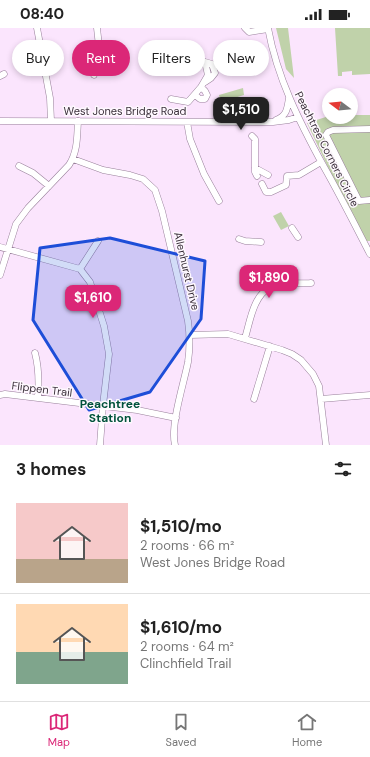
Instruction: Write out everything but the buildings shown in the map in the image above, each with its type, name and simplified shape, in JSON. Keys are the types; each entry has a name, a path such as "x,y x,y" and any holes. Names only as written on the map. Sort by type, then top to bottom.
{"street":[{"path":"37,28 50,98 51,121"},
{"path":"97,28 98,40"},
{"path":"244,28 249,32 268,29"},
{"name":"Peachtree Corners Circle","path":"268,29 274,56 289,98 370,254"},
{"path":"171,99 188,102 195,95 208,75 205,62"},
{"path":"195,95 200,99 205,99 207,96 203,84"},
{"path":"273,122 283,117 286,113 289,98"},
{"name":"West Jones Bridge Road","path":"0,121 78,120 273,122 298,117"},
{"path":"0,275 16,224 39,196 62,174 74,159 78,120"},
{"path":"187,122 204,174 219,201"},
{"path":"370,129 333,130 328,132 326,135 360,201 370,200"},
{"path":"252,136 255,139 255,168 257,176"},
{"name":"Allenhurst Drive","path":"74,159 103,170 143,179 155,190 162,211 173,256 190,336 189,352 176,418 174,434 175,445"},
{"path":"262,184 266,192 271,192 286,185 287,176 301,178 321,162"},
{"path":"19,166 33,173 49,186"},
{"path":"255,168 268,175"},
{"path":"292,228 298,237"},
{"path":"239,239 261,242"},
{"path":"80,269 98,241"},
{"path":"0,248 80,269 90,282 106,333 109,354 100,445"},
{"path":"245,338 257,300 262,293 271,287 311,283"},
{"path":"190,336 228,334 270,346 292,354 301,360 313,374 319,386 326,445"},
{"path":"254,399 270,346"},
{"path":"35,353 39,383 38,398"},
{"name":"Flippen Trail","path":"0,395 5,394 103,405 176,418"},
{"path":"321,399 370,395"}],"highlighted area":[{"path":"110,238 205,261 201,319 150,392 89,410 33,320 40,248"}],"green space":[{"path":"276,28 288,28 294,78 286,69"},
{"path":"335,28 370,28 370,74 352,75 352,71 342,72 342,76 338,76"},
{"path":"243,88 244,95 221,102 219,95"},
{"path":"358,115 370,115 370,241 363,241 307,123 322,118 322,124 358,124"},
{"path":"281,212 289,226 281,230 273,216"}],"district":[{"name":"Peachtree Station","path":"110,411"}]}
